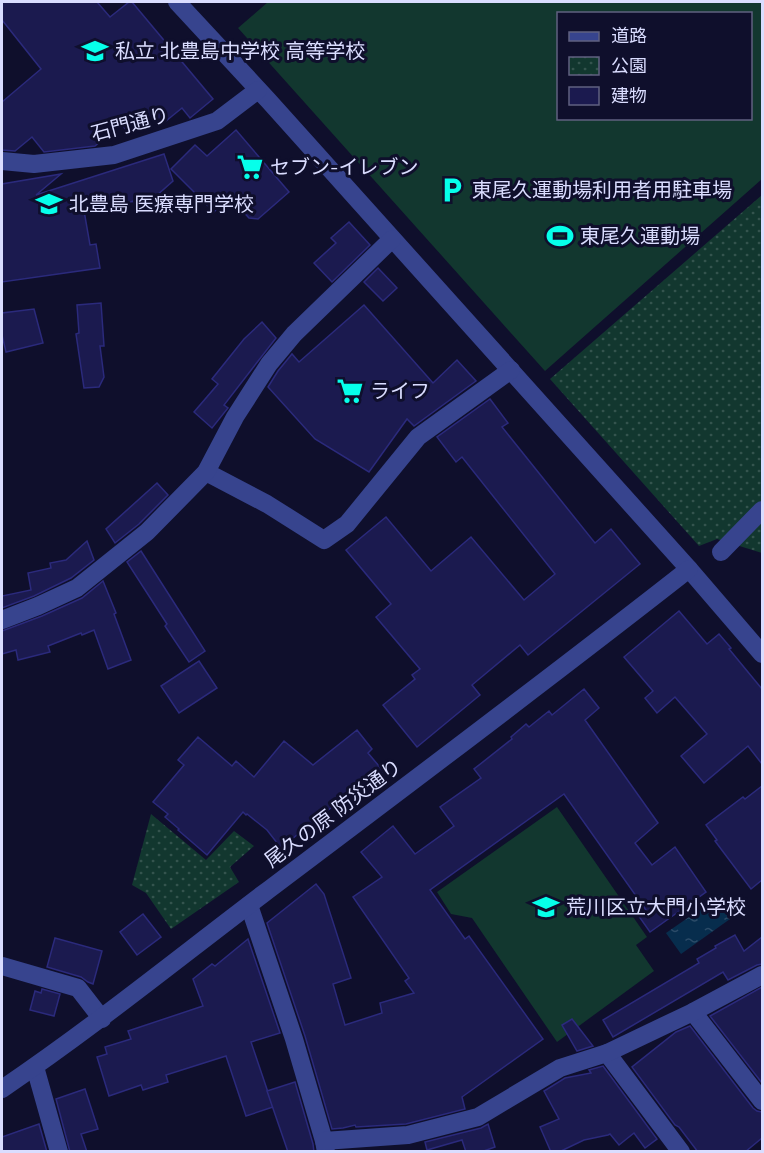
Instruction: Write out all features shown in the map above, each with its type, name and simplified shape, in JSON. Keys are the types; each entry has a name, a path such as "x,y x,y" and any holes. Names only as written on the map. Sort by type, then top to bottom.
{"street":[{"path":"177,2 511,370 762,654"},
{"name":"石門通り","path":"2,161 34,164 114,155 217,121 258,90"},
{"path":"2,620 77,588 147,532 206,472 235,417 269,364 294,334 392,238"},
{"path":"206,472 267,504 324,540 347,524 418,437 511,370"},
{"path":"721,552 762,510"},
{"name":"尾久の原 防災通り","path":"2,1089 102,1019 574,660 689,569"},
{"path":"249,905 294,1039 325,1146 408,1135 478,1117 561,1068 607,1053 693,1012 762,975"},
{"path":"2,966 78,988 102,1019"},
{"path":"693,1012 762,1101"},
{"path":"607,1053 681,1152"},
{"path":"35,1066 59,1152"}],"green space":[{"name":"東尾久運動場","path":"268,2 762,2 762,179 545,371 238,28"},
{"path":"762,195 762,553 717,539 699,546 550,379"},
{"path":"557,807 647,937 636,945 654,971 557,1042 472,918 451,914 437,892"},
{"path":"151,814 206,860 234,831 254,846 230,867 239,882 171,929 146,893 132,885"}],"water":[{"path":"722,894 737,914 681,954 666,933"}],"building":[{"name":"私立 北豊島中学校 高等学校","path":"2,2 97,2 110,17 132,2 213,99 190,118 182,108 161,125 152,114 129,133 121,124 95,146 44,152 32,137 15,151 2,150 2,102 41,69 2,20"},
{"path":"236,130 289,192 258,219 249,218 229,196 214,212 171,169 195,145 207,156"},
{"path":"164,154 173,181 147,204 136,209 133,201 83,205 90,245 96,244 100,268 2,282 2,184 61,174 36,195"},
{"path":"349,222 370,245 332,282 314,263 336,243 331,238"},
{"path":"378,268 397,288 383,301 364,282"},
{"path":"101,303 104,346 100,346 104,377 99,387 84,388 76,334 79,333 77,305"},
{"path":"364,305 433,383 457,360 476,381 414,426 407,419 369,472 315,439 268,387 292,354 299,362"},
{"path":"34,309 43,343 6,352 2,335 2,313"},
{"path":"262,322 276,338 224,405 228,408 212,428 194,412 218,384 212,379 244,339"},
{"path":"490,399 508,423 502,427 595,543 611,529 640,564 528,655 520,645 472,685 480,695 417,747 383,705 415,679 412,675 420,669 376,617 391,604 346,550 386,517 431,571 471,537 524,600 555,574 462,457 456,462 437,437"},
{"path":"157,483 168,495 139,524 115,543 106,529"},
{"path":"87,541 94,560 71,578 2,608 2,596 31,590 28,573 51,568 50,563 66,560"},
{"path":"141,551 205,651 189,662 127,562"},
{"path":"103,581 131,660 108,669 94,630 48,646 50,652 18,660 16,650 2,654 2,631 82,598"},
{"path":"679,611 707,644 719,634 762,689 762,764 748,746 704,783 681,756 707,734 675,697 657,713 645,698 653,691 624,657"},
{"path":"199,661 217,688 179,713 161,686"},
{"path":"584,689 599,708 585,720 658,823 635,843 652,865 675,847 706,892 650,932 638,915 646,910 564,794 430,890 465,939 469,936 543,1039 462,1097 465,1109 406,1124 356,1127 355,1125 332,1129 305,1036 267,923 316,884 324,894 351,978 333,984 345,1025 382,1013 380,1003 414,993 405,981 409,978 353,897 382,877 361,852 393,826 415,854 454,826 440,807 481,778 474,769 512,739 511,737 526,724 529,727 549,711 552,715"},
{"path":"357,730 372,749 368,753 384,772 353,797 350,793 304,829 302,826 303,830 281,848 267,830 243,812 207,855 178,830 165,817 168,814 153,802 184,765 178,760 198,737 232,766 236,761 254,777 284,741 313,765"},
{"path":"762,786 762,880 751,889 715,841 717,840 706,825 743,797 745,799"},
{"path":"143,914 161,937 137,955 120,932"},
{"path":"735,935 744,951 762,937 762,964 728,980 723,972 613,1037 603,1020 699,963 697,959"},
{"path":"55,938 102,951 93,984 81,977 47,967"},
{"path":"248,939 280,1033 251,1042 273,1107 246,1116 226,1056 166,1075 168,1082 143,1090 141,1085 109,1096 97,1057 107,1054 105,1047 131,1039 128,1031 203,1006 193,979 212,964 215,966"},
{"path":"762,987 762,1083 710,1016"},
{"path":"42,989 60,994 54,1016 30,1010 35,991 41,993"},
{"path":"572,1019 593,1046 577,1051 562,1025"},
{"path":"690,1026 753,1108 762,1112 762,1138 745,1152 698,1152 632,1067 676,1032"},
{"path":"603,1066 657,1139 645,1148 634,1133 619,1145 610,1134 584,1140 559,1152 551,1152 540,1127 559,1119 544,1091 565,1078 591,1073 589,1070"},
{"path":"295,1082 314,1152 288,1152 267,1091"},
{"path":"85,1089 98,1129 81,1134 87,1152 70,1152 56,1099"},
{"path":"39,1124 47,1152 2,1152 2,1137"},
{"path":"488,1124 495,1147 481,1152 466,1152 462,1140 427,1150 425,1142 481,1128"}],"place":[{"name":"私立 北豊島中学校 高等学校","path":"95,51"},
{"name":"セブン-イレブン","path":"250,167"},
{"name":"東尾久運動場利用者用駐車場","path":"452,190"},
{"name":"北豊島 医療専門学校","path":"49,204"},
{"name":"東尾久運動場","path":"560,236"},
{"name":"ライフ","path":"350,391"},
{"name":"荒川区立大門小学校","path":"546,907"}]}
